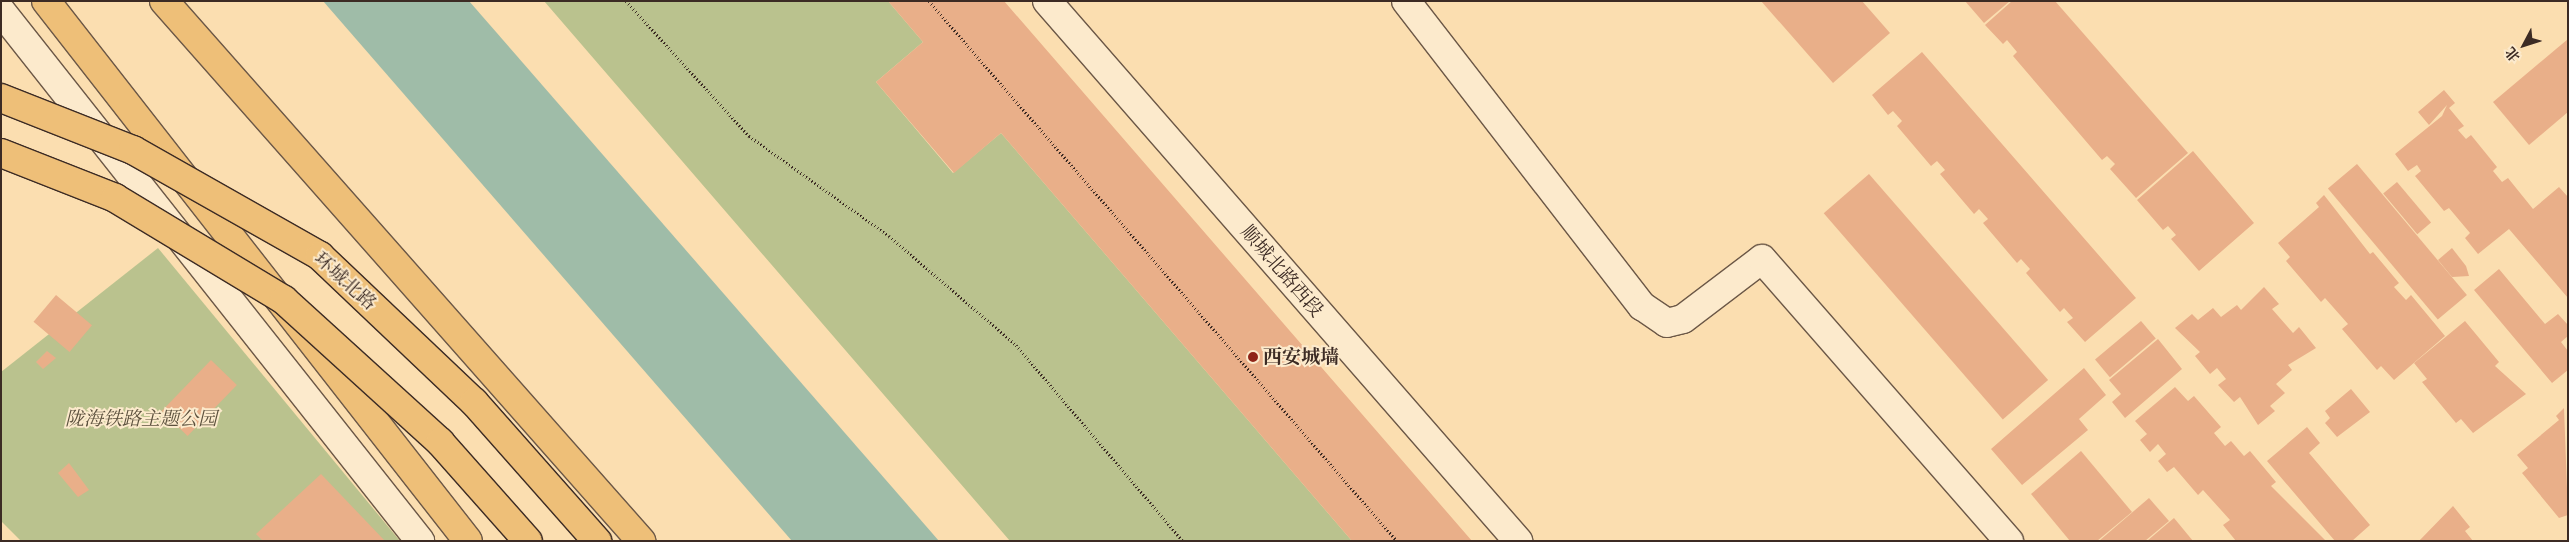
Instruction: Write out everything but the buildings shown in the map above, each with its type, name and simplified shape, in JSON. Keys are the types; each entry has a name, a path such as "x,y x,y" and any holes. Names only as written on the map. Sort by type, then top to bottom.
{"main road":[{"path":"46,1 468,541"},
{"path":"164,1 641,541"},
{"name":"环城北路","path":"1,98 132,150 320,256 474,402 597,541"},
{"path":"1,153 115,198 284,300 440,442 528,541"}],"street":[{"name":"顺城北路西段","path":"1047,1 1518,541"},
{"path":"1406,1 1642,306 1667,323 1683,319 1762,259 2009,541"},
{"path":"1,10 420,541"}],"path":[{"path":"626,1 749,136 889,236 1016,345 1183,541"},
{"path":"929,1 1397,541"}],"green space":[{"path":"544,1 888,1 923,42 876,82 953,173 1001,133 1352,541 1010,541"},
{"name":"陇海铁路主题公园","path":"158,248 400,541 21,541 1,521 1,372"}],"shaded area":[{"path":"323,1 469,1 939,541 792,541"}],"place":[{"name":"西安城墙","path":"1253,357"}]}
